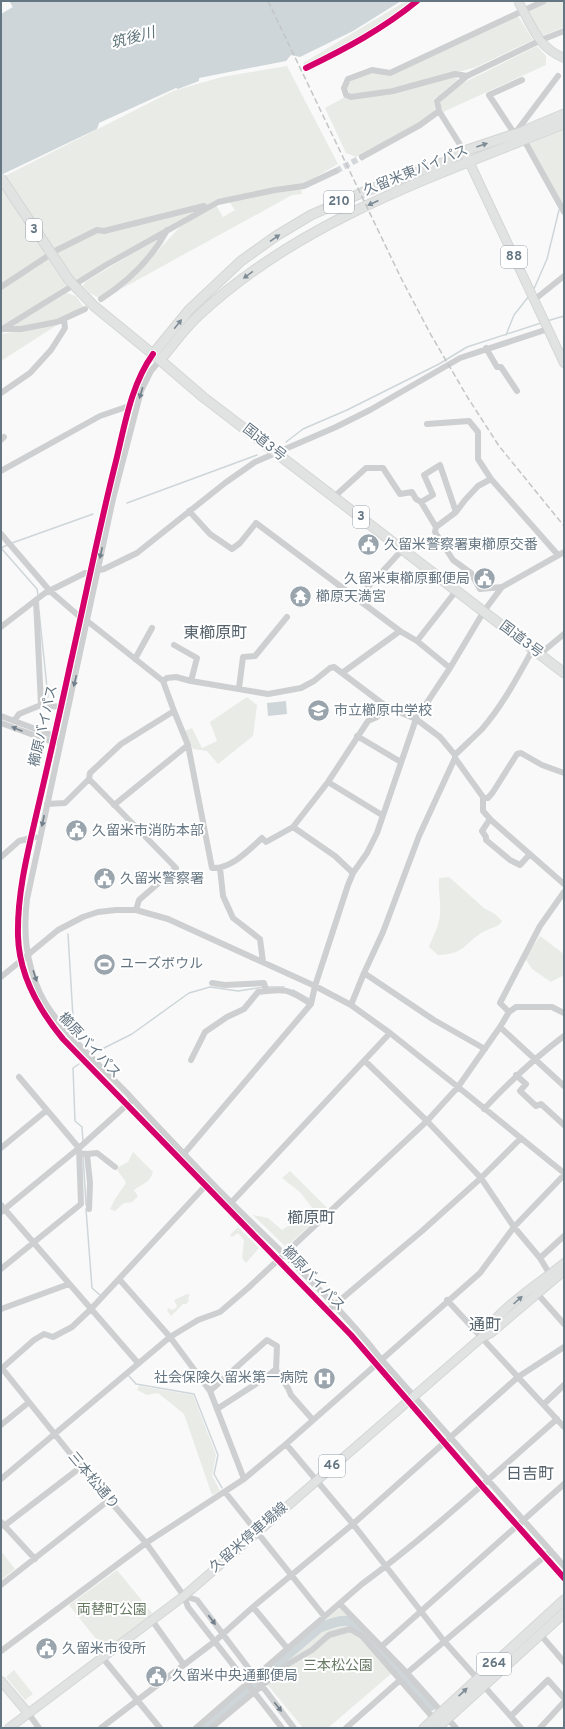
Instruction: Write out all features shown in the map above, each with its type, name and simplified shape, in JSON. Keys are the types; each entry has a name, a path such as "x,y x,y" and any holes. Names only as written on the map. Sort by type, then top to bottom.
{"highway":[{"name":"久留米東バイパス","path":"157,357 189,310 213,286 241,261 276,236 311,215 337,203 445,162 464,151 564,114"},
{"name":"久留米東バイパス","path":"157,357 196,317 220,296 288,246 373,202 468,161 564,124"},
{"name":"国道3号","path":"1,178 71,283 94,306 157,357 203,397 403,548 456,591 564,673"},
{"name":"264","path":"424,1728 438,1725 445,1715 512,1653 564,1600"},
{"name":"264","path":"512,1653 540,1634 564,1613"}],"main road":[{"path":"518,1 538,38 556,55 564,58"},
{"name":"88","path":"464,151 564,363"},
{"name":"久留米停車場線","path":"552,1277 564,1264"},
{"name":"久留米停車場線","path":"9,1728 151,1619 184,1596 256,1531 481,1338 487,1327 534,1290 552,1277 564,1271"},
{"path":"1,1681 28,1713"}],"street":[{"path":"468,76 455,74 393,91 351,97 346,95 344,88 348,79 372,70 390,74 544,1"},
{"path":"464,151 439,111 437,101 468,76 538,38 564,31"},
{"path":"522,80 489,95 510,135 518,132 558,76"},
{"path":"362,157 420,125 439,111"},
{"path":"524,140 564,212"},
{"path":"1,288 57,250 97,230 104,231 214,204 233,197 304,186 336,171"},
{"path":"2,329 71,283 214,204"},
{"path":"101,299 135,274 156,250 167,230"},
{"path":"534,300 564,276"},
{"path":"2,329 21,329 64,320 85,309"},
{"path":"1,393 30,373 51,350 65,328 64,320"},
{"path":"1,627 48,592 90,572 137,553 189,511 255,462 336,427 370,410 460,358 486,348 548,329"},
{"path":"486,348 497,367 501,367 517,391"},
{"name":"櫛原バイパス","path":"130,1102 48,1007 40,993 28,955 24,920 27,899 86,620 110,515 110,498 130,406 138,378 157,357"},
{"name":"櫛原バイパス","path":"157,357 141,391 110,498 102,515 20,896 18,937 20,961 33,994 52,1026 130,1102 208,1183 376,1364 452,1437 564,1566"},
{"path":"1,471 100,416 130,406"},
{"path":"334,497 366,468 383,468 400,494 412,492 416,499 421,502 436,527 435,532 441,544 453,560 471,573 480,590 502,587 561,553 491,479 478,458 478,432 469,421 427,424"},
{"path":"421,502 433,495 424,475 440,465 456,512"},
{"path":"436,527 456,512 478,486 491,479"},
{"path":"189,511 210,534 232,549 240,543 256,523 400,631 417,641 450,668"},
{"path":"1,534 48,592 163,681 188,745 212,868 220,868 246,852 262,838 266,842 293,827 328,782 368,721 378,717 387,708"},
{"path":"357,599 403,548"},
{"path":"182,1156 311,1004 315,986 348,885 353,873 367,853 377,833 416,719 450,668 484,611 502,587"},
{"path":"417,641 456,591"},
{"path":"37,600 41,705"},
{"path":"239,688 242,658 255,656 287,617"},
{"path":"135,659 152,628"},
{"path":"342,673 400,631"},
{"path":"351,1005 383,932 419,836 455,756 482,728 536,652 564,634"},
{"path":"174,645 197,658 191,681"},
{"path":"163,681 167,678 176,677 191,681 268,694 301,688 314,681 330,668 334,667 387,708 416,719 440,737 484,798 483,811 490,819 564,884"},
{"path":"14,721 19,714 41,705 60,707"},
{"path":"47,804 65,803 88,779 90,773 121,744 174,712"},
{"path":"1,716 60,743"},
{"path":"2,725 53,740"},
{"path":"357,736 401,762"},
{"path":"114,805 188,745"},
{"path":"484,798 488,798 493,792 518,754 521,753 542,765 564,773"},
{"path":"88,779 176,868 139,900 136,910"},
{"path":"328,782 382,815"},
{"path":"490,819 482,830 486,840 510,860 520,865 530,854"},
{"path":"293,827 335,856 353,873"},
{"path":"1,857 19,841 32,837 40,838"},
{"path":"220,868 223,896 232,918 260,939 263,962"},
{"path":"509,1012 500,1004 540,926 564,892"},
{"path":"1,977 58,930 83,917 98,912 136,910 168,919 315,986 351,1005 390,1033 564,1174 514,1226 480,1273 447,1300 286,1444 244,1479 146,1543 1,1651"},
{"path":"364,973 434,1020 485,1049"},
{"path":"212,983 225,985 264,983 266,990"},
{"path":"191,1060 205,1032 227,1017 244,1009 258,992 278,988 294,993 311,1004"},
{"path":"1,1479 170,1337 198,1320 220,1312 284,1254 427,1121 458,1087 509,1012 516,1008 552,1007 564,1013"},
{"path":"500,1027 564,1086"},
{"path":"229,1205 390,1033"},
{"path":"484,1109 516,1075 563,1037"},
{"path":"365,1061 427,1121 481,1178 514,1226 540,1258 552,1277"},
{"path":"516,1075 526,1084 520,1091 536,1106 541,1104 564,1125"},
{"path":"19,1077 79,1151 87,1154 96,1153 115,1167"},
{"path":"130,1102 79,1151 2,1209 34,1243 138,1364"},
{"path":"1,1148 47,1110"},
{"path":"327,1311 481,1178 521,1138"},
{"path":"1,1270 81,1204 79,1151"},
{"path":"87,1154 90,1183 89,1209"},
{"path":"1,1368 34,1340 44,1334 53,1337 72,1327 91,1309 208,1183"},
{"name":"櫛原バイパス","path":"229,1205 284,1254 359,1331 444,1443 564,1578"},
{"path":"540,1258 564,1236"},
{"path":"119,1279 170,1337 210,1391 244,1479"},
{"path":"1,1309 69,1284"},
{"path":"534,1290 564,1324"},
{"path":"447,1300 564,1427"},
{"path":"210,1391 267,1340 278,1346 276,1369 291,1395 313,1420"},
{"path":"101,1728 214,1642 253,1607 353,1524 518,1377 564,1347"},
{"name":"三本松通り","path":"1,1368 81,1467 146,1543 184,1596 188,1607 282,1728"},
{"path":"217,1409 265,1378 276,1369"},
{"path":"544,1404 564,1386"},
{"path":"1,1425 28,1403"},
{"path":"196,1728 324,1616 482,1486 557,1418"},
{"path":"286,1444 353,1524 444,1641 521,1728"},
{"path":"35,1559 2,1524 81,1467"},
{"path":"382,1646 420,1610 518,1527 523,1520 564,1484"},
{"path":"225,1492 324,1616"},
{"path":"1,1585 109,1500"},
{"path":"407,1673 551,1551"},
{"name":"三本松通り","path":"184,1596 197,1600 293,1726"},
{"path":"340,1604 382,1646 456,1728"},
{"path":"253,1607 287,1648"},
{"path":"151,1619 184,1665"},
{"path":"211,1728 288,1664 312,1650 329,1635 350,1629 362,1636 438,1725"},
{"path":"540,1634 564,1662"},
{"path":"102,1657 160,1728"},
{"path":"511,1716 548,1680 564,1698"},
{"path":"346,1728 399,1681"},
{"path":"540,1728 564,1702"},
{"path":"28,1713 39,1728"},
{"path":"285,1728 293,1726"}],"green space":[{"path":"406,1 416,1 362,37 305,67 303,63"},
{"path":"550,1 564,1 564,27 540,37 528,12"},
{"path":"518,16 533,40 474,68 398,87 351,95 349,93 347,86 351,81 373,72 390,76"},
{"path":"537,46 546,56 546,65 443,112 439,102 461,84"},
{"path":"287,66 338,164 304,184 217,199 67,285 1,329 1,178 173,91 222,77"},
{"path":"457,76 457,80 434,99 435,112 415,127 356,157 346,153 325,108 345,97 351,100"},
{"path":"564,130 564,208 529,144"},
{"path":"299,188 302,194 292,195 121,289 145,266 181,226 216,205 223,217 235,210 228,200"},
{"path":"159,238 153,249 123,282 99,298 90,293 83,286 85,282"},
{"path":"67,293 76,296 83,306 59,319 34,325 15,327 14,325"},
{"path":"57,325 1,361 1,334"},
{"path":"247,697 257,705 253,736 218,764 207,751 193,749 185,731 192,728 202,748 217,741 210,722"},
{"path":"449,877 484,908 495,914 502,921 499,925 478,935 460,950 438,955 429,947 438,926 440,917 439,878"},
{"path":"540,936 564,954 564,975 551,982 532,969 525,958"},
{"path":"133,1152 153,1172 152,1176 148,1181 134,1190 138,1196 132,1202 124,1203 115,1211 110,1209 126,1183 117,1168 128,1162"},
{"path":"290,1171 328,1209 286,1247 253,1215 268,1218 282,1230 313,1209 300,1192 282,1178"},
{"path":"238,1227 259,1248 246,1263 242,1258 244,1240 238,1233 232,1237 230,1235"},
{"path":"187,1294 190,1295 188,1298 189,1301 186,1304 183,1304 171,1316 167,1310 169,1308 171,1310 175,1309 177,1306 174,1300"},
{"path":"139,1386 193,1395 216,1455 212,1475 220,1491 212,1495 184,1414 158,1393 147,1395 137,1390"},
{"path":"1,1551 15,1569 1,1580"},
{"name":"両替町公園","path":"117,1570 152,1613 146,1620 109,1647 100,1644 69,1605"},
{"name":"三本松公園","path":"341,1607 399,1667 328,1728 303,1728 267,1684 267,1682 328,1618"},
{"path":"14,1670 33,1694 25,1700 6,1677"}],"water":[{"name":"筑後川","path":"23,1 401,1 353,31 300,57 291,55 286,61 199,78 199,81 178,89 176,88 99,123 97,129 1,175 1,14"},
{"path":"286,701 287,714 268,716 267,703"}],"waterway":[{"path":"15,1 23,15"},
{"path":"533,291 547,259 559,210"},
{"path":"506,335 514,315 529,296"},
{"path":"547,321 564,316"},
{"path":"286,442 303,429 347,410 439,364 467,347 541,323"},
{"path":"127,503 257,455"},
{"path":"12,543 93,514"},
{"path":"1,548 9,544"},
{"path":"1,548 37,589 38,595"},
{"path":"39,611 48,697"},
{"path":"68,934 73,1017"},
{"path":"96,1052 132,1034 189,993 210,987 238,991 264,987"},
{"path":"268,987 284,987"},
{"path":"293,990 309,999"},
{"path":"79,1064 73,1068 75,1121 82,1127 83,1142"},
{"path":"83,1155 86,1205"},
{"path":"86,1209 92,1288 100,1295"},
{"path":"129,1376 136,1384 194,1394 218,1455 214,1474 222,1488"},
{"path":"203,1728 319,1628 341,1621 354,1622 431,1706"}],"tunnel":[{"path":"336,171 362,157"}],"railway":[{"path":"268,1 401,278 431,335 468,398 499,446 564,526"}],"cycle path":[{"path":"306,68 363,38 391,21 417,1"},
{"path":"153,354 139,379 126,419 26,860 18,921 19,950 26,978 38,1004 63,1039 351,1335 564,1578"}],"place":[{"name":"久留米警察署東櫛原交番","path":"368,545"},
{"name":"久留米東櫛原郵便局","path":"485,579"},
{"name":"櫛原天満宮","path":"300,597"},
{"name":"市立櫛原中学校","path":"318,711"},
{"name":"久留米市消防本部","path":"76,831"},
{"name":"久留米警察署","path":"105,879"},
{"name":"ユーズボウル","path":"104,964"},
{"name":"社会保険久留米第一病院","path":"324,1378"},
{"name":"久留米市役所","path":"47,1649"},
{"name":"久留米中央通郵便局","path":"156,1676"}],"district":[{"name":"東櫛原町","path":"215,634"},
{"name":"櫛原町","path":"311,1219"},
{"name":"通町","path":"485,1326"},
{"name":"日吉町","path":"530,1475"}]}
